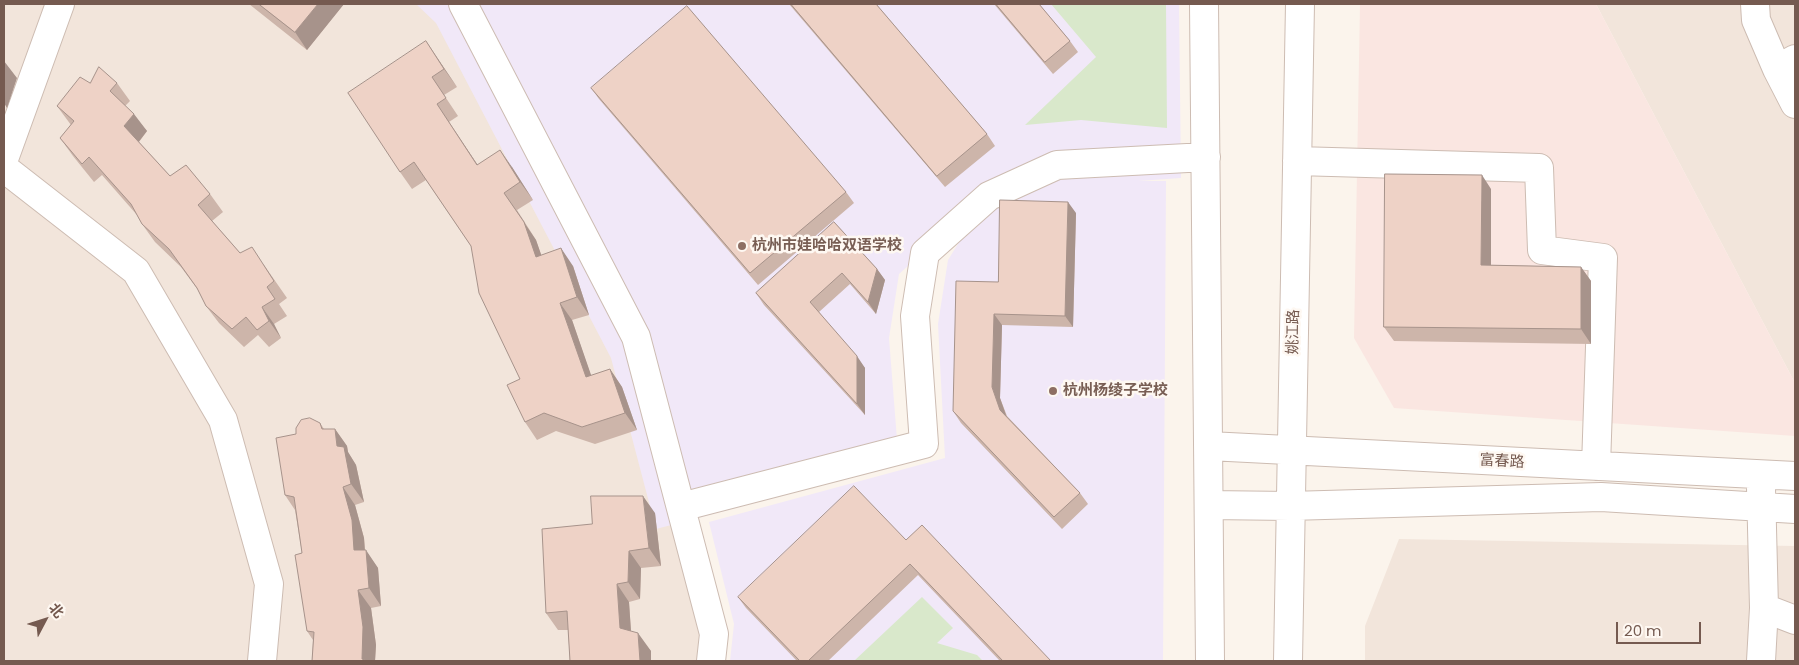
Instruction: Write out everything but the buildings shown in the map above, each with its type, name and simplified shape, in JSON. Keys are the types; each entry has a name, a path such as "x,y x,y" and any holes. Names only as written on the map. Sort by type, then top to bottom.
{"street":[{"path":"4,159 60,4"},
{"path":"462,4 636,337 714,634 711,661"},
{"path":"1204,4 1210,661"},
{"name":"姚江路","path":"1288,661 1300,4"},
{"path":"1755,4 1756,20 1786,64 1795,104"},
{"path":"681,507 924,444 915,316 925,253 989,196 1057,165 1206,157"},
{"path":"1297,161 1539,168 1542,250 1603,258 1596,466"},
{"path":"4,168 136,271 223,420 269,584 262,661"},
{"name":"富春路","path":"1209,446 1795,476"},
{"path":"1761,661 1764,608 1762,474"},
{"path":"1209,505 1290,506 1601,497 1795,509"},
{"path":"1764,608 1795,620"}],"shaded area":[{"path":"4,4 463,4 636,337 711,661 4,661"},
{"name":"杭州市娃哈哈双语学校","path":"416,4 1179,4 1181,178 1138,181 1166,181 1163,661 730,661 734,624 709,522 945,458 938,324 948,260 979,210 963,217 899,274 889,338 899,465 656,529 611,358 436,23"},
{"path":"1360,4 1596,4 1795,383 1795,436 1394,408 1354,338"},
{"path":"1596,4 1795,4 1795,383"},
{"path":"1399,539 1795,546 1795,661 1365,661 1365,626"}],"green space":[{"path":"1051,4 1166,4 1167,128 1081,120 1025,125 1096,57"},
{"path":"922,597 953,628 937,643 977,655 983,661 854,661"}],"place":[{"name":"杭州市娃哈哈双语学校","path":"742,246"},
{"name":"杭州杨绫子学校","path":"1053,391"}]}
